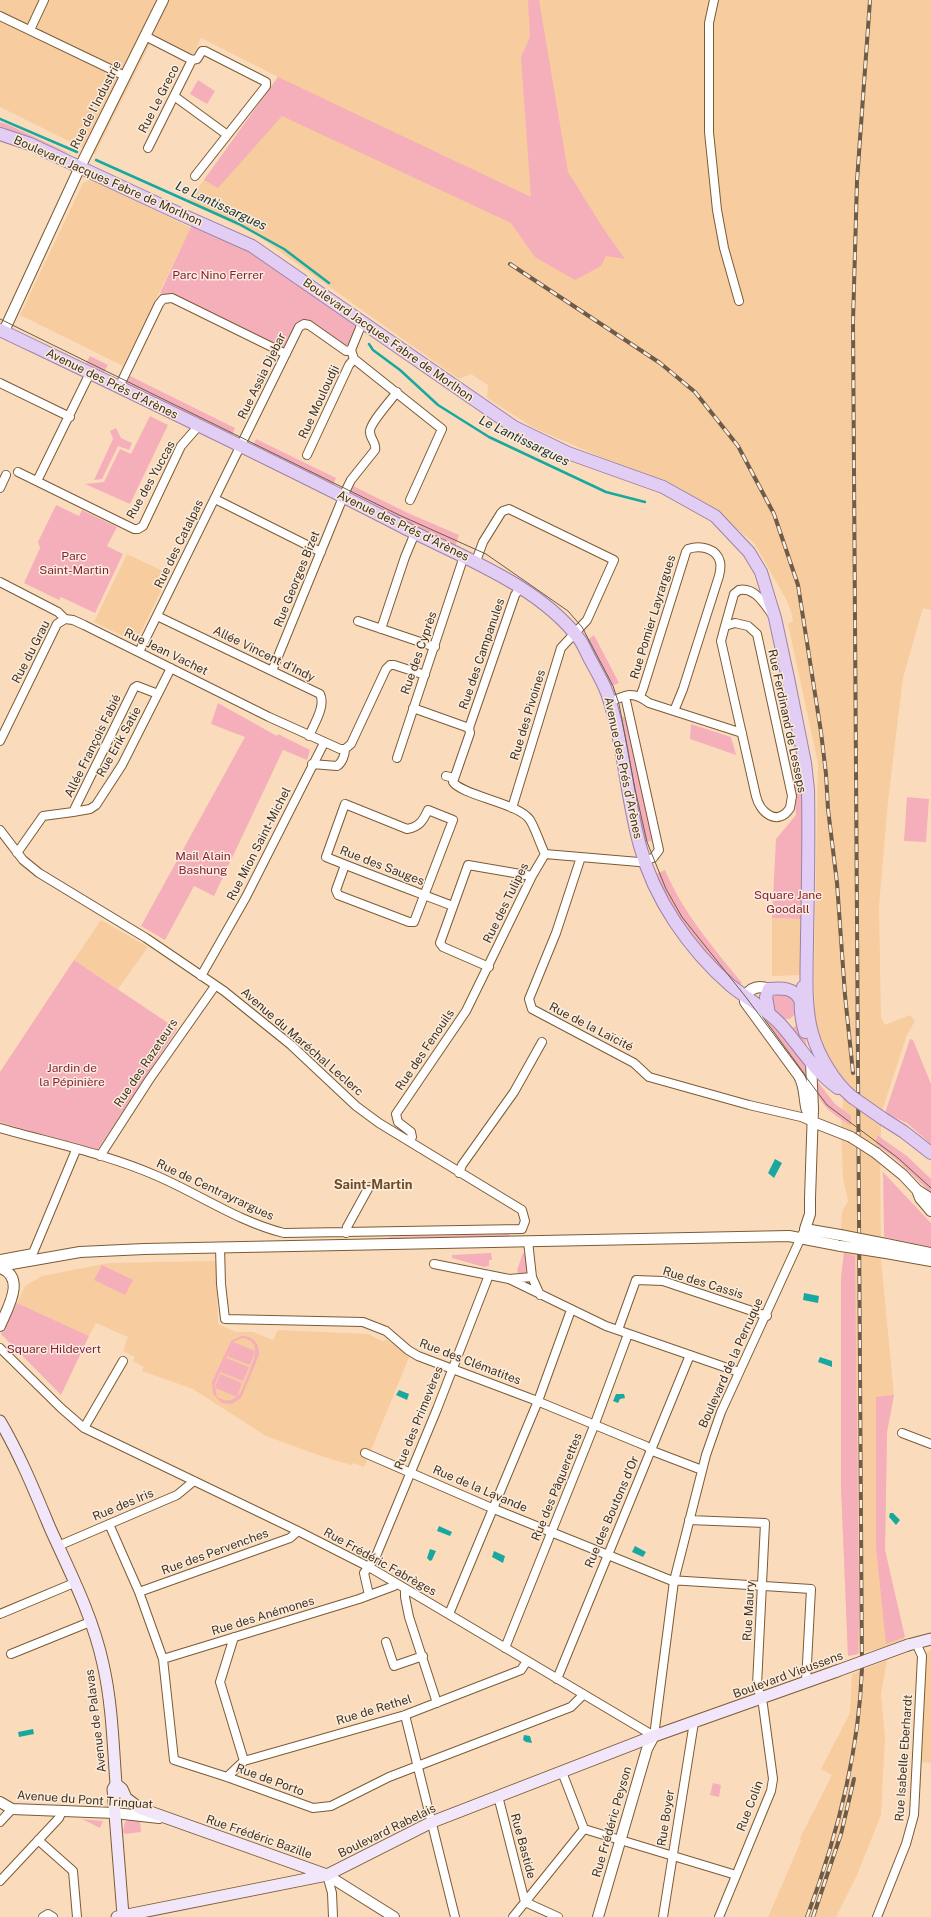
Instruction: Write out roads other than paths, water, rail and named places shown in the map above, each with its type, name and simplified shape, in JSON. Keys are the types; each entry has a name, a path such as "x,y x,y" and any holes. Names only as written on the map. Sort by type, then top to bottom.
{"main road":[{"name":"Boulevard Jacques Fabre de Morlhon","path":"0,134 30,144 252,246 514,427 568,453 663,487 715,516 735,535 756,561 761,572 775,618 796,718 808,790 807,970 809,1018 813,1037 829,1069 849,1094"},
{"name":"Avenue des Prés d'Arènes","path":"2,331 343,496 415,533 476,561 520,588 560,617 582,642 604,686 610,702 618,731 640,846 654,884 666,906 699,954 714,971 781,1025 811,1062 832,1084 904,1132 931,1153"},
{"name":"Boulevard Jacques Fabre de Morlhon","path":"807,970 800,1000 800,1015 811,1062"},
{"path":"769,1014 766,997 769,989 790,989 798,995 800,1000"},
{"path":"781,1025 793,1024 800,1015"},
{"name":"Avenue de Palavas","path":"0,1421 20,1460 74,1583 90,1622 103,1664 108,1695 116,1784 113,1789 122,1917"},
{"name":"Boulevard Vieussens","path":"654,1736 912,1644 931,1639"},
{"name":"Boulevard Rabelais","path":"122,1917 327,1875 432,1822 654,1736"},
{"name":"Rue Frédéric Bazille","path":"116,1784 122,1789 126,1798 139,1808 169,1820 327,1875"}],"street":[{"path":"30,30 44,0"},
{"name":"Rue de l'Industrie","path":"2,331 80,167 163,0"},
{"path":"714,0 709,22 709,132 717,210 724,248 740,301"},
{"path":"0,16 125,76"},
{"path":"145,36 192,60 197,59 202,51 205,51 266,82 266,86 226,134 195,176"},
{"name":"Rue Le Greco","path":"148,148 192,60"},
{"path":"174,96 226,134"},
{"path":"119,387 159,304 163,300 172,298 286,354"},
{"path":"351,350 362,323"},
{"name":"Rue Assia Djebar","path":"240,446 299,327 304,324 309,325 346,351 351,350"},
{"name":"Rue Mouloudji","path":"351,350 354,359 442,429 410,500"},
{"name":"Rue Mouloudji","path":"307,455 349,365 354,359"},
{"path":"37,481 70,417 90,373"},
{"path":"0,383 70,417"},
{"name":"Rue Georges Bizet","path":"272,671 343,496 351,480 375,450 375,445 370,436 370,428 397,392"},
{"name":"Rue des Yuccas","path":"18,472 134,529 142,526 181,446 195,430"},
{"name":"Rue des Catalpas","path":"139,652 240,446"},
{"path":"0,488 6,475"},
{"path":"215,499 321,552"},
{"name":"Rue des Pivoines","path":"476,561 483,542 501,513 503,511 512,510 614,560 587,620 561,648 512,808"},
{"path":"382,629 405,557 415,533"},
{"name":"Rue Pomier Layrargues","path":"640,696 686,552 688,549 695,547 712,551 717,555 720,563 719,576 674,711"},
{"name":"Rue des Cyprès","path":"397,758 464,556"},
{"name":"Rue Jean Vachet","path":"0,582 58,612 65,619 73,620 324,742"},
{"name":"Rue des Campanules","path":"520,588 515,595 469,728 470,732 450,777 454,785 512,808 530,819 545,854"},
{"name":"Rue Ferdinand de Lesseps","path":"725,626 735,623 742,624 748,626 757,634 792,796 790,808 780,817 769,815 758,805 721,641 725,626 734,594 739,590 748,589 753,592 762,600 775,618"},
{"name":"Allée Vincent d'Indy","path":"157,616 320,694 322,698 322,705 309,736"},
{"name":"Rue du Grau","path":"0,741 57,624 65,619"},
{"path":"358,621 435,647"},
{"path":"312,764 337,766 340,764 345,753 345,749 351,744 386,669 394,665 425,676"},
{"name":"Rue Erik Satie","path":"73,812 90,809 96,804 122,765 171,668"},
{"name":"Allée François Fabié","path":"18,853 43,816 73,812 134,688 137,686 158,694"},
{"path":"610,702 634,694 640,696 649,703 742,733"},
{"name":"Avenue des Prés d'Arènes","path":"625,696 651,820 659,848 654,858 645,862"},
{"name":"Rue des Campanules","path":"413,708 469,728"},
{"path":"324,742 340,749 345,749"},
{"name":"Rue Mion Saint-Michel","path":"201,976 246,897 324,742"},
{"name":"Rue des Sauges","path":"425,895 453,820 428,810 423,821 415,827 407,828 345,804 326,857 453,906"},
{"name":"Avenue du Maréchal Leclerc","path":"0,830 18,853 42,875 146,938 215,986 291,1045 356,1106 379,1123 522,1210 525,1221 522,1228"},
{"name":"Rue des Tulipes","path":"488,967 532,876 545,854 645,862"},
{"name":"Rue de la Laïcité","path":"581,857 556,933 529,999 532,1009 634,1063 649,1077 749,1105 798,1116 813,1122"},
{"path":"344,864 336,892 340,896 412,922 415,920 425,895"},
{"path":"488,967 441,945 440,940 468,865 532,876"},
{"name":"Rue des Fenouils","path":"410,1141 412,1137 411,1132 398,1122 396,1114 466,1011 488,967"},
{"name":"Rue des Razeteurs","path":"100,1156 149,1080 215,986"},
{"path":"769,989 760,986 751,989 745,996 746,1006 802,1082 806,1113 813,1122 852,1137 876,1153 903,1175 917,1190 931,1199"},
{"path":"459,1173 466,1159 514,1092 542,1042"},
{"name":"Boulevard Jacques Fabre de Morlhon","path":"811,1062 813,1122"},
{"name":"Boulevard de la Perruque","path":"654,1736 674,1581 689,1520 702,1470 719,1419 739,1372 767,1316 801,1240 810,1214 813,1122"},
{"name":"Rue de Centrayrargues","path":"0,1128 100,1156 157,1176 272,1230 293,1234 522,1228"},
{"path":"0,1259 33,1253 76,1150"},
{"path":"346,1233 347,1227 369,1187"},
{"path":"917,1190 920,1198 931,1211"},
{"path":"804,1229 840,1241"},
{"path":"0,1267 80,1252 220,1247 789,1236 801,1240 840,1241 931,1253"},
{"path":"528,1241 532,1277 540,1295"},
{"name":"Rue des Clématites","path":"220,1247 221,1284 225,1319 363,1322 386,1331 408,1350 418,1356 538,1401 594,1426 702,1470"},
{"path":"886,1248 931,1261"},
{"path":"434,1264 509,1279 571,1310 618,1330 739,1372"},
{"path":"0,1267 10,1275 14,1286 0,1326"},
{"name":"Rue des Primevères","path":"369,1568 376,1556 410,1473 489,1275"},
{"path":"509,1279 532,1277"},
{"name":"Rue des Cassis","path":"618,1330 636,1280 663,1281 767,1316"},
{"path":"449,1614 538,1401 571,1310"},
{"name":"Rue des Pâquerettes","path":"505,1648 594,1426 628,1334"},
{"name":"Rue Frédéric Fabrèges","path":"0,1348 61,1408 84,1428 298,1531 369,1568 654,1736"},
{"name":"Rue des Boutons d'Or","path":"557,1679 690,1355"},
{"path":"84,1428 123,1361"},
{"path":"902,1433 931,1444"},
{"name":"Rue de la Lavande","path":"366,1453 494,1509 674,1581 811,1589 806,1682"},
{"name":"Rue des Iris","path":"58,1546 177,1496 194,1481"},
{"name":"Rue Maury","path":"689,1520 764,1524 757,1685 761,1698"},
{"name":"Rue de Porto","path":"109,1524 139,1592 163,1659 174,1760 227,1777 313,1808 331,1806 389,1776 571,1708 583,1695"},
{"name":"Rue des Pervenches","path":"139,1592 290,1538 298,1531"},
{"path":"369,1568 364,1572 370,1595"},
{"path":"0,1614 74,1583"},
{"name":"Rue des Anémones","path":"163,1659 370,1595 394,1586 395,1584"},
{"path":"405,1589 409,1617 423,1656 437,1703"},
{"path":"11,1654 90,1622"},
{"path":"234,1637 220,1682 244,1761"},
{"path":"386,1642 394,1666 423,1656"},
{"name":"Rue Isabelle Eberhardt","path":"877,1917 906,1844 914,1815 922,1656 912,1644"},
{"name":"Rue de Rethel","path":"227,1777 244,1761 405,1714 437,1703 521,1670 527,1661"},
{"name":"Rue Colin","path":"719,1917 771,1791 773,1779 761,1698"},
{"path":"405,1714 416,1765 432,1822 455,1917"},
{"name":"Rue Boyer","path":"663,1917 694,1722"},
{"name":"Rue Frédéric Peyson","path":"598,1917 646,1749 654,1736"},
{"path":"562,1772 584,1829"},
{"name":"Rue Bastide","path":"498,1796 525,1902"},
{"path":"115,1813 126,1798"},
{"name":"Avenue du Pont Trinquat","path":"0,1802 12,1809 115,1813 169,1820"},
{"path":"0,1822 12,1809"},
{"path":"0,1881 61,1815 62,1811"},
{"path":"584,1829 736,1875"},
{"path":"513,1917 584,1829"},
{"path":"38,1840 73,1871 77,1917"},
{"path":"327,1875 332,1893 333,1917"},
{"name":"Rue Frédéric Bazille","path":"327,1875 387,1915"},
{"path":"525,1902 558,1917"},
{"path":"43,1917 48,1914 53,1917"}],"water":[{"path":"775,1159 782,1163 774,1178 768,1173"},
{"path":"804,1293 819,1296 818,1303 803,1300"},
{"path":"820,1357 832,1361 832,1367 818,1362"},
{"path":"399,1390 409,1394 407,1400 396,1395"},
{"path":"616,1394 624,1394 625,1398 620,1399 618,1403 613,1401"},
{"path":"890,1513 893,1513 900,1520 896,1525 889,1517"},
{"path":"439,1526 452,1532 450,1536 437,1531"},
{"path":"635,1546 646,1552 643,1557 632,1552"},
{"path":"430,1549 436,1551 432,1560 430,1561 427,1558"},
{"path":"494,1551 505,1556 503,1563 492,1557"},
{"path":"33,1729 34,1734 19,1737 18,1732"},
{"path":"524,1735 530,1736 532,1743 523,1740"}],"waterway":[{"name":"Le Lantissargues","path":"0,119 77,152"},
{"name":"Le Lantissargues","path":"96,160 239,224 284,249 329,283"},
{"name":"Le Lantissargues","path":"369,344 373,350 400,370 438,405 489,437 606,492 645,502"}],"tram line":[{"path":"0,319 399,515 486,554 568,611 582,627 613,686 619,704 635,789 647,842 666,889 682,917 745,996 827,1105 898,1158 931,1188"}],"railway":[{"path":"807,1917 828,1856 845,1794 856,1732 862,1668 853,322 857,181 870,0"},
{"path":"510,264 660,363 695,392 738,446 774,514 798,585 821,732 837,883 845,995 853,1073"},
{"path":"813,1917 841,1834 854,1779"}],"district":[{"name":"Saint-Martin","path":"373,1185"}],"park label":[{"name":"Parc Nino Ferrer","path":"218,275"},
{"name":"Parc Saint-Martin","path":"74,563"},
{"name":"Mail Alain Bashung","path":"203,863"},
{"name":"Square Jane Goodall","path":"788,902"},
{"name":"Jardin de la Pépinière","path":"72,1075"},
{"name":"Square Hildevert","path":"54,1349"}]}
